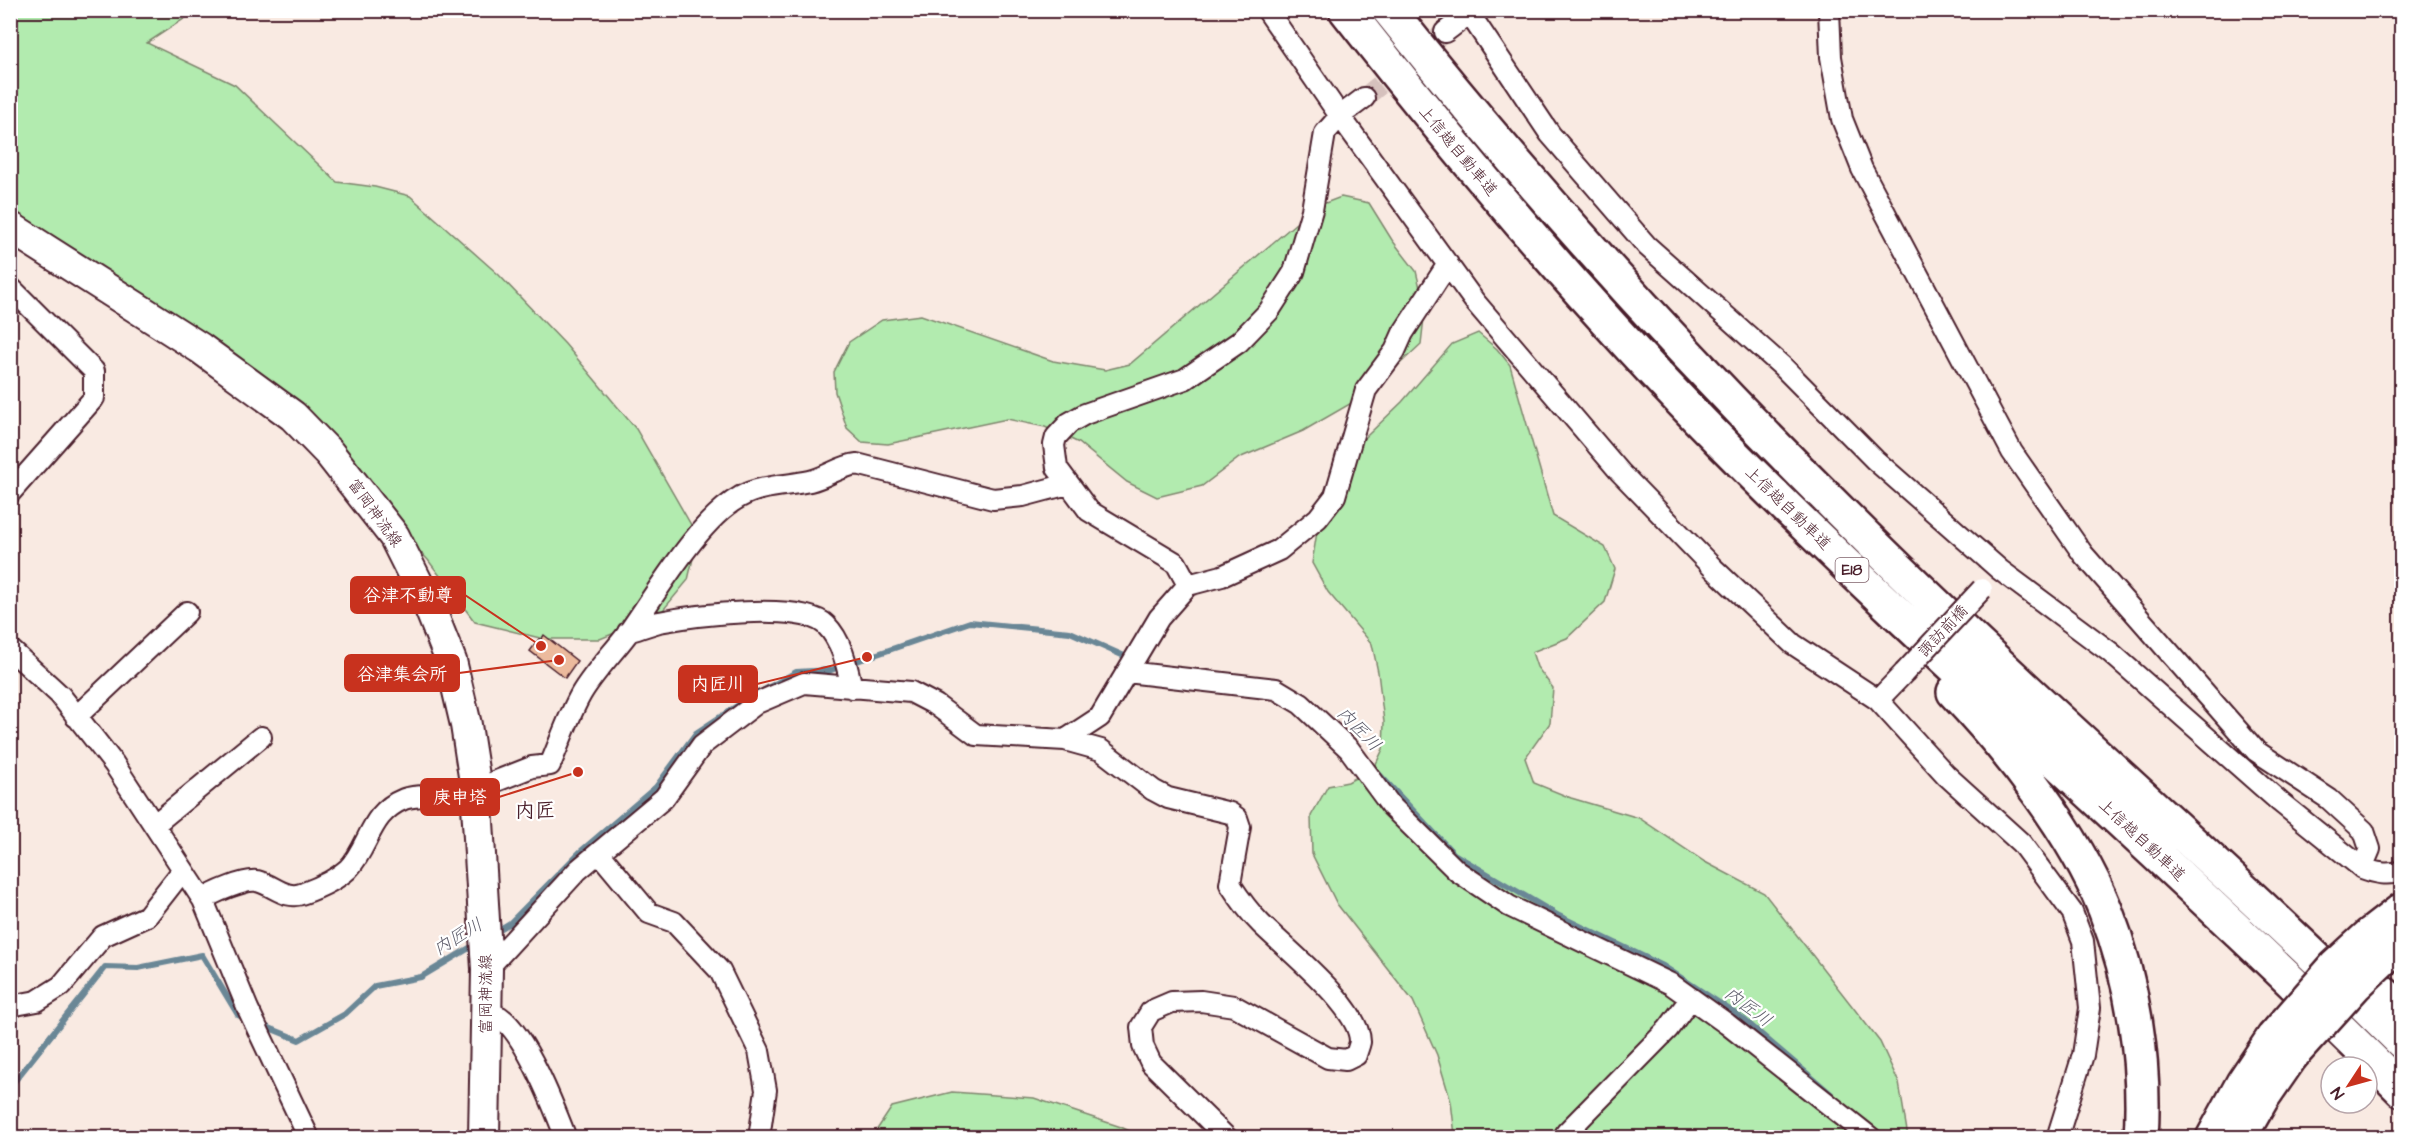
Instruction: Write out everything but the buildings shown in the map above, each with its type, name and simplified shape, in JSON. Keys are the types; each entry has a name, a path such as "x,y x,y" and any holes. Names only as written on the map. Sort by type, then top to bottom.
{"highway":[{"name":"上信越自動車道","path":"1346,10 1438,128 1623,340 1725,446 1831,550 2240,933 2402,1090"},
{"name":"上信越自動車道","path":"1389,10 1465,106 1557,213 1681,349 1854,526 2284,927 2402,1042"},
{"path":"1623,340 1695,425 1974,713 2032,786 2062,830 2104,907 2120,950 2130,991 2136,1032 2140,1072 2141,1137"},
{"path":"2083,740 2402,1009"},
{"path":"2239,1137 2262,1098 2282,1047 2335,967 2388,943 2402,910"},
{"path":"2213,1137 2242,1083 2282,1047"}],"main road":[{"name":"富岡神流線","path":"10,227 200,348 293,416 357,486 394,536 429,606 452,661 466,725 476,793 487,969 484,1137"}],"street":[{"path":"1267,10 1340,116 1475,302 1620,472 1714,569 1793,644 1878,700 1947,775 2021,843 2072,912 2084,941 2090,1008 2083,1055 2057,1137"},
{"path":"1829,10 1831,57 1842,119 1862,169 2012,452 2083,554 2256,751 2329,799 2364,831 2370,849 2362,868"},
{"path":"1445,32 1468,12 1551,134 1647,246 1782,366 1875,460 2000,570 2110,652 2280,802 2362,868 2376,873 2392,874 2402,871"},
{"path":"1188,585 1176,564 1089,511 1057,468 1054,445 1061,430 1085,414 1185,379 1239,342 1269,310 1294,272 1312,210 1325,133 1340,116 1364,98"},
{"path":"1065,740 1100,717 1160,618 1188,585 1222,576 1279,550 1318,518 1335,496 1366,390 1395,351 1403,333 1448,264"},
{"path":"10,287 94,371 94,398 10,493"},
{"path":"202,900 212,893 254,880 292,896 302,894 347,869 358,855 377,818 404,799 476,793 532,767 550,765 582,692 715,514 740,496 772,486 811,481 829,475 845,465 857,464 993,499 1023,496 1068,484"},
{"name":"諏訪前橋","path":"1878,700 2000,570"},
{"path":"628,632 658,622 761,611 802,615 825,624 838,641 846,660 852,688"},
{"path":"76,717 187,612"},
{"path":"10,649 60,695 114,764 202,900 248,1009 309,1137"},
{"path":"1127,672 1276,688 1301,704 1349,749 1391,806 1457,871 1509,906 1671,984 1727,1024 1871,1137"},
{"path":"487,969 578,870 664,798 702,745 757,703 804,683 911,692 936,705 976,735 1065,740 1101,750 1153,790 1168,798 1230,813 1237,818 1240,827 1230,884 1260,923 1300,958 1340,1002 1359,1035 1360,1044 1356,1056 1346,1060 1328,1058 1234,1006 1201,1001 1172,1002 1151,1011 1141,1028 1143,1046 1151,1063 1227,1137"},
{"path":"154,825 261,737"},
{"path":"599,853 649,913 674,922 720,971 759,1051 766,1090 759,1137"},
{"path":"10,1006 37,1001 61,986 103,936 147,916 183,870"},
{"path":"1570,1137 1566,1133 1668,1029 1691,998"},
{"path":"486,1014 499,1016 518,1036 556,1111 566,1137"}],"green space":[{"path":"11,11 196,11 147,43 235,85 337,182 375,187 410,196 499,275 565,344 636,429 698,537 688,580 659,615 600,639 544,639 475,622 428,560 317,442 46,233 11,209"},
{"path":"1341,197 1369,203 1392,240 1416,271 1425,309 1421,344 1369,393 1303,431 1239,458 1202,486 1157,497 1127,482 1079,443 1045,427 1007,419 888,444 862,442 847,428 835,392 834,372 849,342 882,320 921,315 1053,361 1105,370 1130,364 1315,207"},
{"path":"1478,333 1497,349 1510,365 1553,516 1605,547 1615,569 1605,602 1567,638 1532,652 1537,667 1553,688 1550,723 1525,758 1534,783 1571,798 1639,818 1705,862 1764,893 1880,1042 1899,1083 1908,1137 1456,1137 1451,1102 1437,1055 1413,1001 1337,904 1312,854 1311,816 1328,786 1348,782 1374,768 1383,749 1384,722 1372,644 1328,592 1312,563 1323,494 1340,462 1402,402 1452,344"},
{"path":"952,1092 1034,1098 1121,1127 1142,1137 872,1137 892,1107"}],"waterway":[{"name":"内匠川","path":"762,691 796,672 831,670 970,622 1070,632 1131,659"},
{"name":"内匠川","path":"495,932 510,923 580,852 656,787 696,733 743,702"},
{"name":"内匠川","path":"1378,773 1454,854 1559,916 1663,966 1742,1018 1831,1094"},
{"name":"内匠川","path":"262,1025 299,1040 345,1014 375,986 421,977 476,944"},
{"name":"内匠川","path":"10,1087 105,967 138,968 202,955 238,1015 247,1019"}],"tunnel":[{"path":"1364,98 1445,32"}],"place":[{"name":"谷津不動尊","path":"541,646"},
{"name":"内匠川","path":"867,657"},
{"name":"谷津集会所","path":"559,660"},
{"name":"庚申塔","path":"578,772"}],"district":[{"name":"内匠","path":"535,811"}]}
